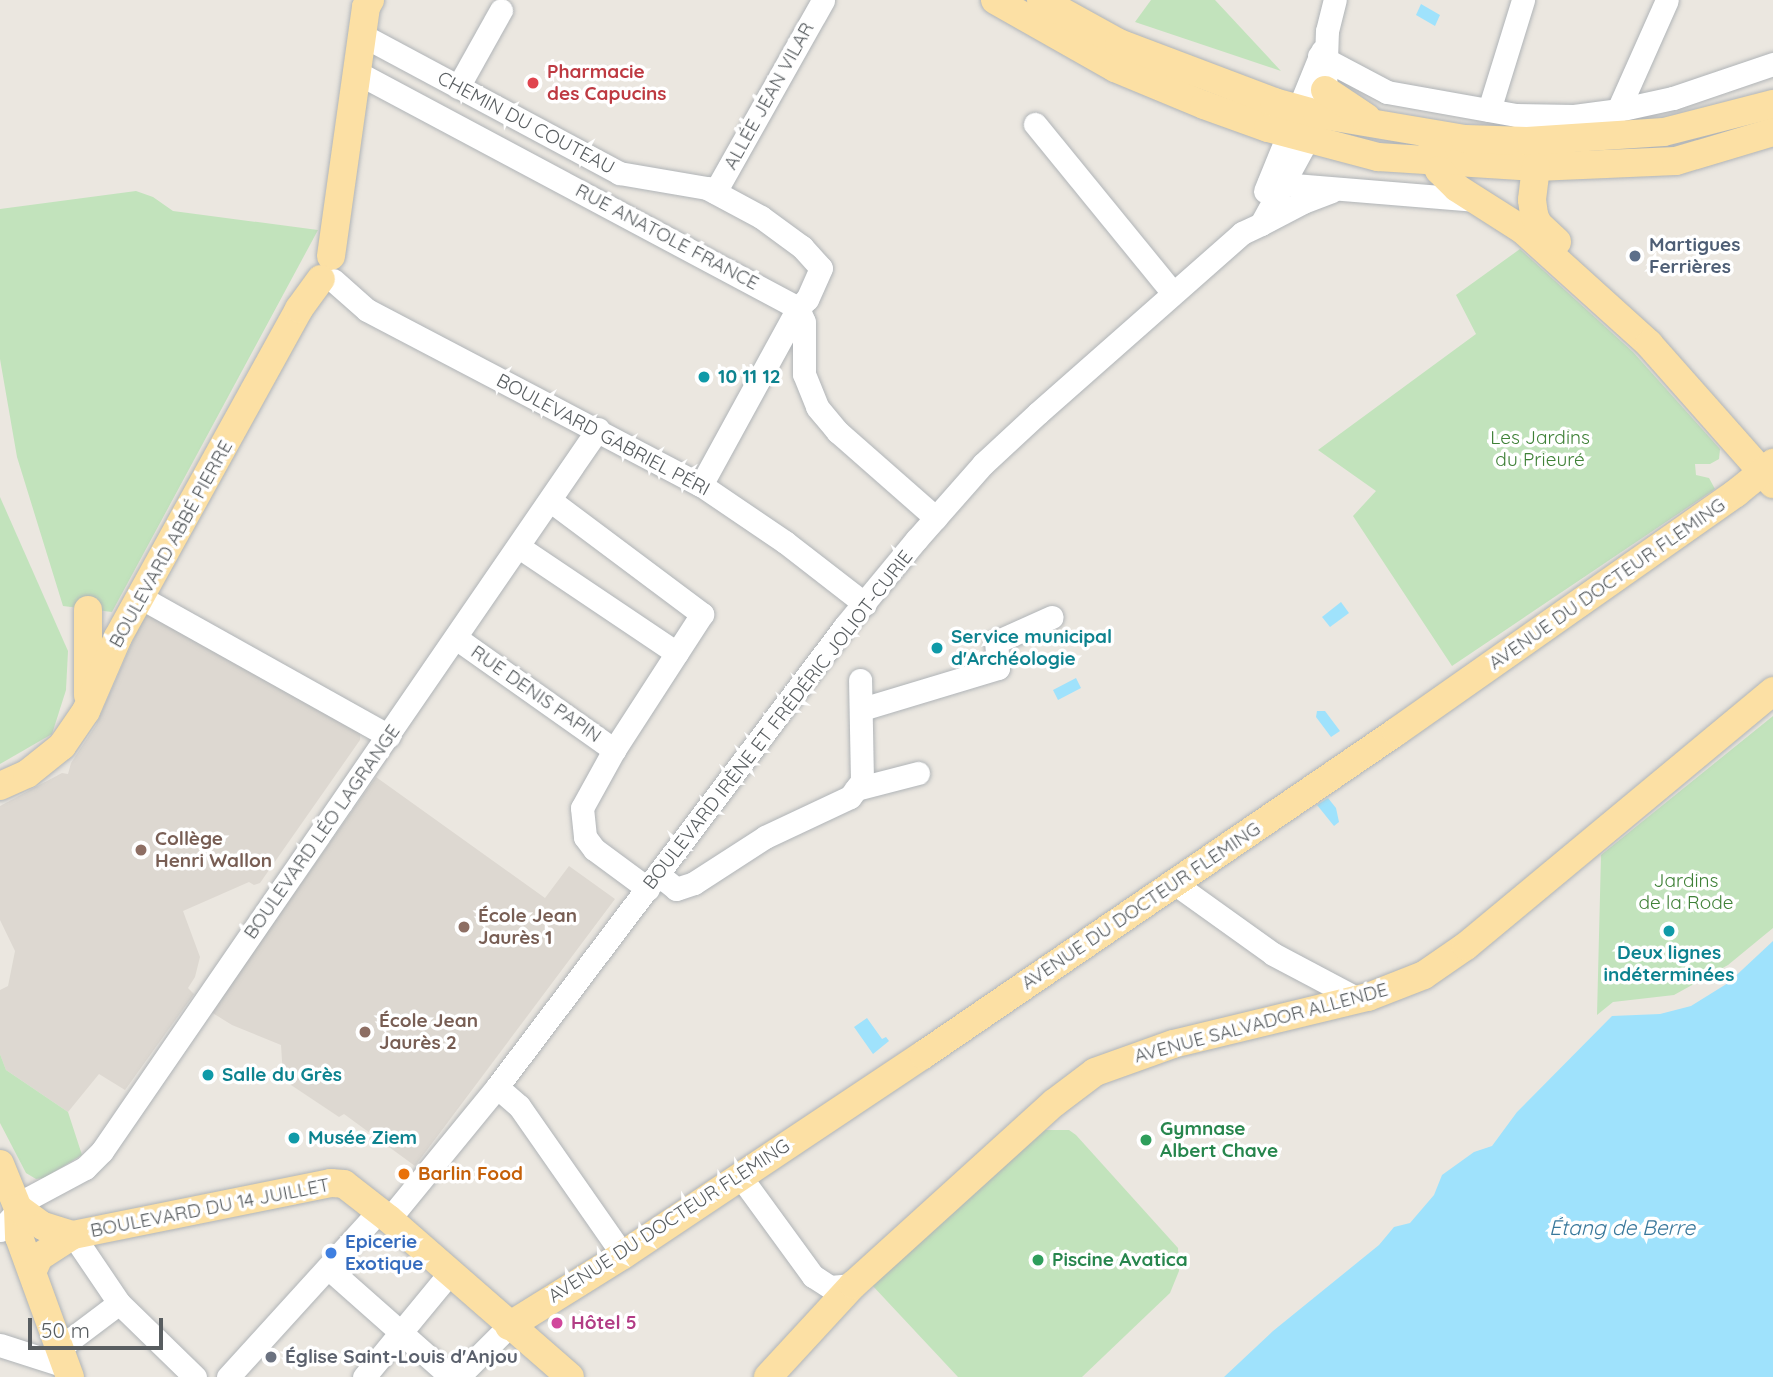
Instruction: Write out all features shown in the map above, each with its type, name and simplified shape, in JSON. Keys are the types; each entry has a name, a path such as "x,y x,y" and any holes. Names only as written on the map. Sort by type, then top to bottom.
{"main road":[{"name":"BOULEVARD ABBÉ PIERRE","path":"0,786 27,774 62,746 89,706 135,606 299,309 328,272 366,7 370,0"},
{"path":"995,0 1115,68 1204,104 1378,125 1465,139 1527,141 1664,132 1773,104"},
{"path":"1041,0 1119,43 1306,117 1417,179 1474,200"},
{"path":"1420,132 1443,176 1474,200 1522,230 1649,344 1769,473"},
{"path":"1378,157 1536,167 1676,161 1773,132"},
{"path":"1436,161 1465,139"},
{"path":"1536,167 1532,207 1538,224 1619,302 1649,344"},
{"name":"AVENUE DU DOCTEUR FLEMING","path":"509,1326 622,1255 1174,883 1769,473"},
{"path":"89,706 88,610 94,620 106,629 135,606"},
{"name":"AVENUE SALVADOR ALLENDE","path":"768,1377 853,1285 1054,1103 1095,1072 1174,1045 1357,999 1424,975 1466,947 1773,691"},
{"path":"0,1164 18,1208 19,1237 33,1270 64,1364"},
{"name":"BOULEVARD DU 14 JUILLET","path":"33,1270 39,1257 73,1235 331,1183 344,1184 356,1190 570,1377"},
{"name":"BOULEVARD DU 14 JUILLET","path":"18,1208 43,1226 73,1235"}],"street":[{"name":"ALLÉE JEAN VILAR","path":"715,192 823,0"},
{"path":"1306,117 1324,54 1335,0"},
{"path":"1489,110 1523,0"},
{"path":"1618,110 1667,0"},
{"path":"458,87 501,10"},
{"name":"CHEMIN DU COUTEAU","path":"362,35 619,173 707,188 761,217 813,256 821,268 807,299 798,308"},
{"path":"1306,117 1324,54"},
{"path":"1324,54 1387,92 1516,115 1574,116 1618,110 1673,98 1773,64"},
{"name":"RUE ANATOLE FRANCE","path":"356,72 798,308"},
{"name":"BOULEVARD IRÈNE ET FRÉDÉRIC JOLIOT-CURIE","path":"228,1377 328,1268 384,1214 497,1087 845,626 983,464 1173,293 1252,229 1306,117"},
{"path":"1035,124 1173,293"},
{"path":"1276,183 1474,200"},
{"path":"1252,229 1303,202 1335,190"},
{"name":"BOULEVARD GABRIEL PÉRI","path":"328,272 367,310 701,485 785,542 865,604"},
{"path":"701,485 798,308"},
{"path":"798,308 804,322 804,374 817,407 838,432 936,518"},
{"name":"BOULEVARD LÉO LAGRANGE","path":"0,1230 29,1198 94,1160 457,638 598,429"},
{"path":"551,501 702,614 614,750 582,808 585,837 594,849 653,882 676,890 694,883 765,837 850,797 862,780 860,680"},
{"path":"519,547 677,653"},
{"path":"135,606 389,736"},
{"path":"862,709 999,668 996,642 1052,617"},
{"name":"RUE DENIS PAPIN","path":"457,638 614,750"},
{"path":"856,789 918,773"},
{"path":"1174,883 1273,954 1357,999"},
{"path":"497,1087 519,1106 622,1255"},
{"path":"740,1176 813,1276 831,1310"},
{"path":"73,1235 119,1303 195,1377"},
{"path":"328,1268 451,1377"},
{"path":"364,1377 449,1274"},
{"path":"813,1276 830,1287 853,1285"},
{"path":"0,1345 64,1364 119,1303"},
{"path":"458,1377 509,1326"}],"shaded area":[{"name":"Collège Henri Wallon","path":"154,613 360,730 360,740 260,883 254,885 249,882 183,911 200,957 195,977 188,988 194,994 125,1090 99,1074 68,1112 6,1070 0,1054 0,990 8,986 15,951 0,920 0,806 62,773 68,774 71,763 96,725 143,618"},
{"path":"376,777 545,898 569,866 615,899 415,1166 344,1114 339,1117 291,1085 283,1076 281,1045 232,1025 211,1012"}],"green space":[{"path":"1151,0 1215,0 1281,71 1135,22"},
{"path":"136,191 153,197 173,211 318,230 112,612 63,606 17,457 0,359 0,209"},
{"name":"Les Jardins du Prieuré","path":"1520,249 1633,352 1720,449 1719,459 1710,464 1695,464 1696,475 1709,478 1715,489 1452,666 1353,516 1376,491 1318,450 1476,334 1456,295"},
{"path":"0,497 68,651 66,690 52,734 0,764"},
{"name":"Jardins de la Rode","path":"1773,716 1773,928 1728,965 1674,995 1613,1002 1597,1015 1601,855"},
{"path":"0,1054 6,1070 68,1112 82,1155 44,1178 36,1179 26,1173 0,1123"},
{"name":"Piscine Avatica","path":"1045,1130 1069,1130 1076,1135 1178,1248 1179,1271 1170,1293 1082,1377 958,1377 871,1284"}],"water":[{"path":"1421,4 1440,15 1435,26 1416,15"},
{"path":"1341,602 1349,613 1330,627 1322,617"},
{"path":"1076,678 1081,688 1058,700 1053,690"},
{"path":"1317,711 1325,711 1340,731 1331,737 1316,717"},
{"path":"1328,798 1336,808 1339,822 1334,826 1317,805"},
{"name":"Étang de Berre","path":"1773,941 1773,1377 1224,1377 1273,1331 1379,1245 1394,1227 1410,1223 1434,1195 1442,1175 1474,1152 1492,1146 1517,1112 1612,1016 1660,1014 1691,1006 1728,983"},
{"path":"867,1018 882,1039 886,1037 889,1041 873,1054 854,1027"}],"place":[{"name":"Pharmacie des Capucins","path":"533,83"},
{"name":"Martigues Ferrières","path":"1635,256"},
{"name":"10 11 12","path":"704,377"},
{"name":"Service municipal d'Archéologie","path":"937,648"},
{"name":"Collège Henri Wallon","path":"141,850"},
{"name":"École Jean Jaurès 1","path":"464,927"},
{"name":"Deux lignes indéterminées","path":"1669,931"},
{"name":"École Jean Jaurès 2","path":"365,1032"},
{"name":"Salle du Grès","path":"208,1075"},
{"name":"Musée Ziem","path":"294,1138"},
{"name":"Gymnase Albert Chave","path":"1146,1140"},
{"name":"Barlin Food","path":"404,1174"},
{"name":"Epicerie Exotique","path":"331,1253"},
{"name":"Piscine Avatica","path":"1038,1260"},
{"name":"Hôtel 5","path":"557,1323"},
{"name":"Église Saint-Louis d'Anjou","path":"271,1357"}]}
